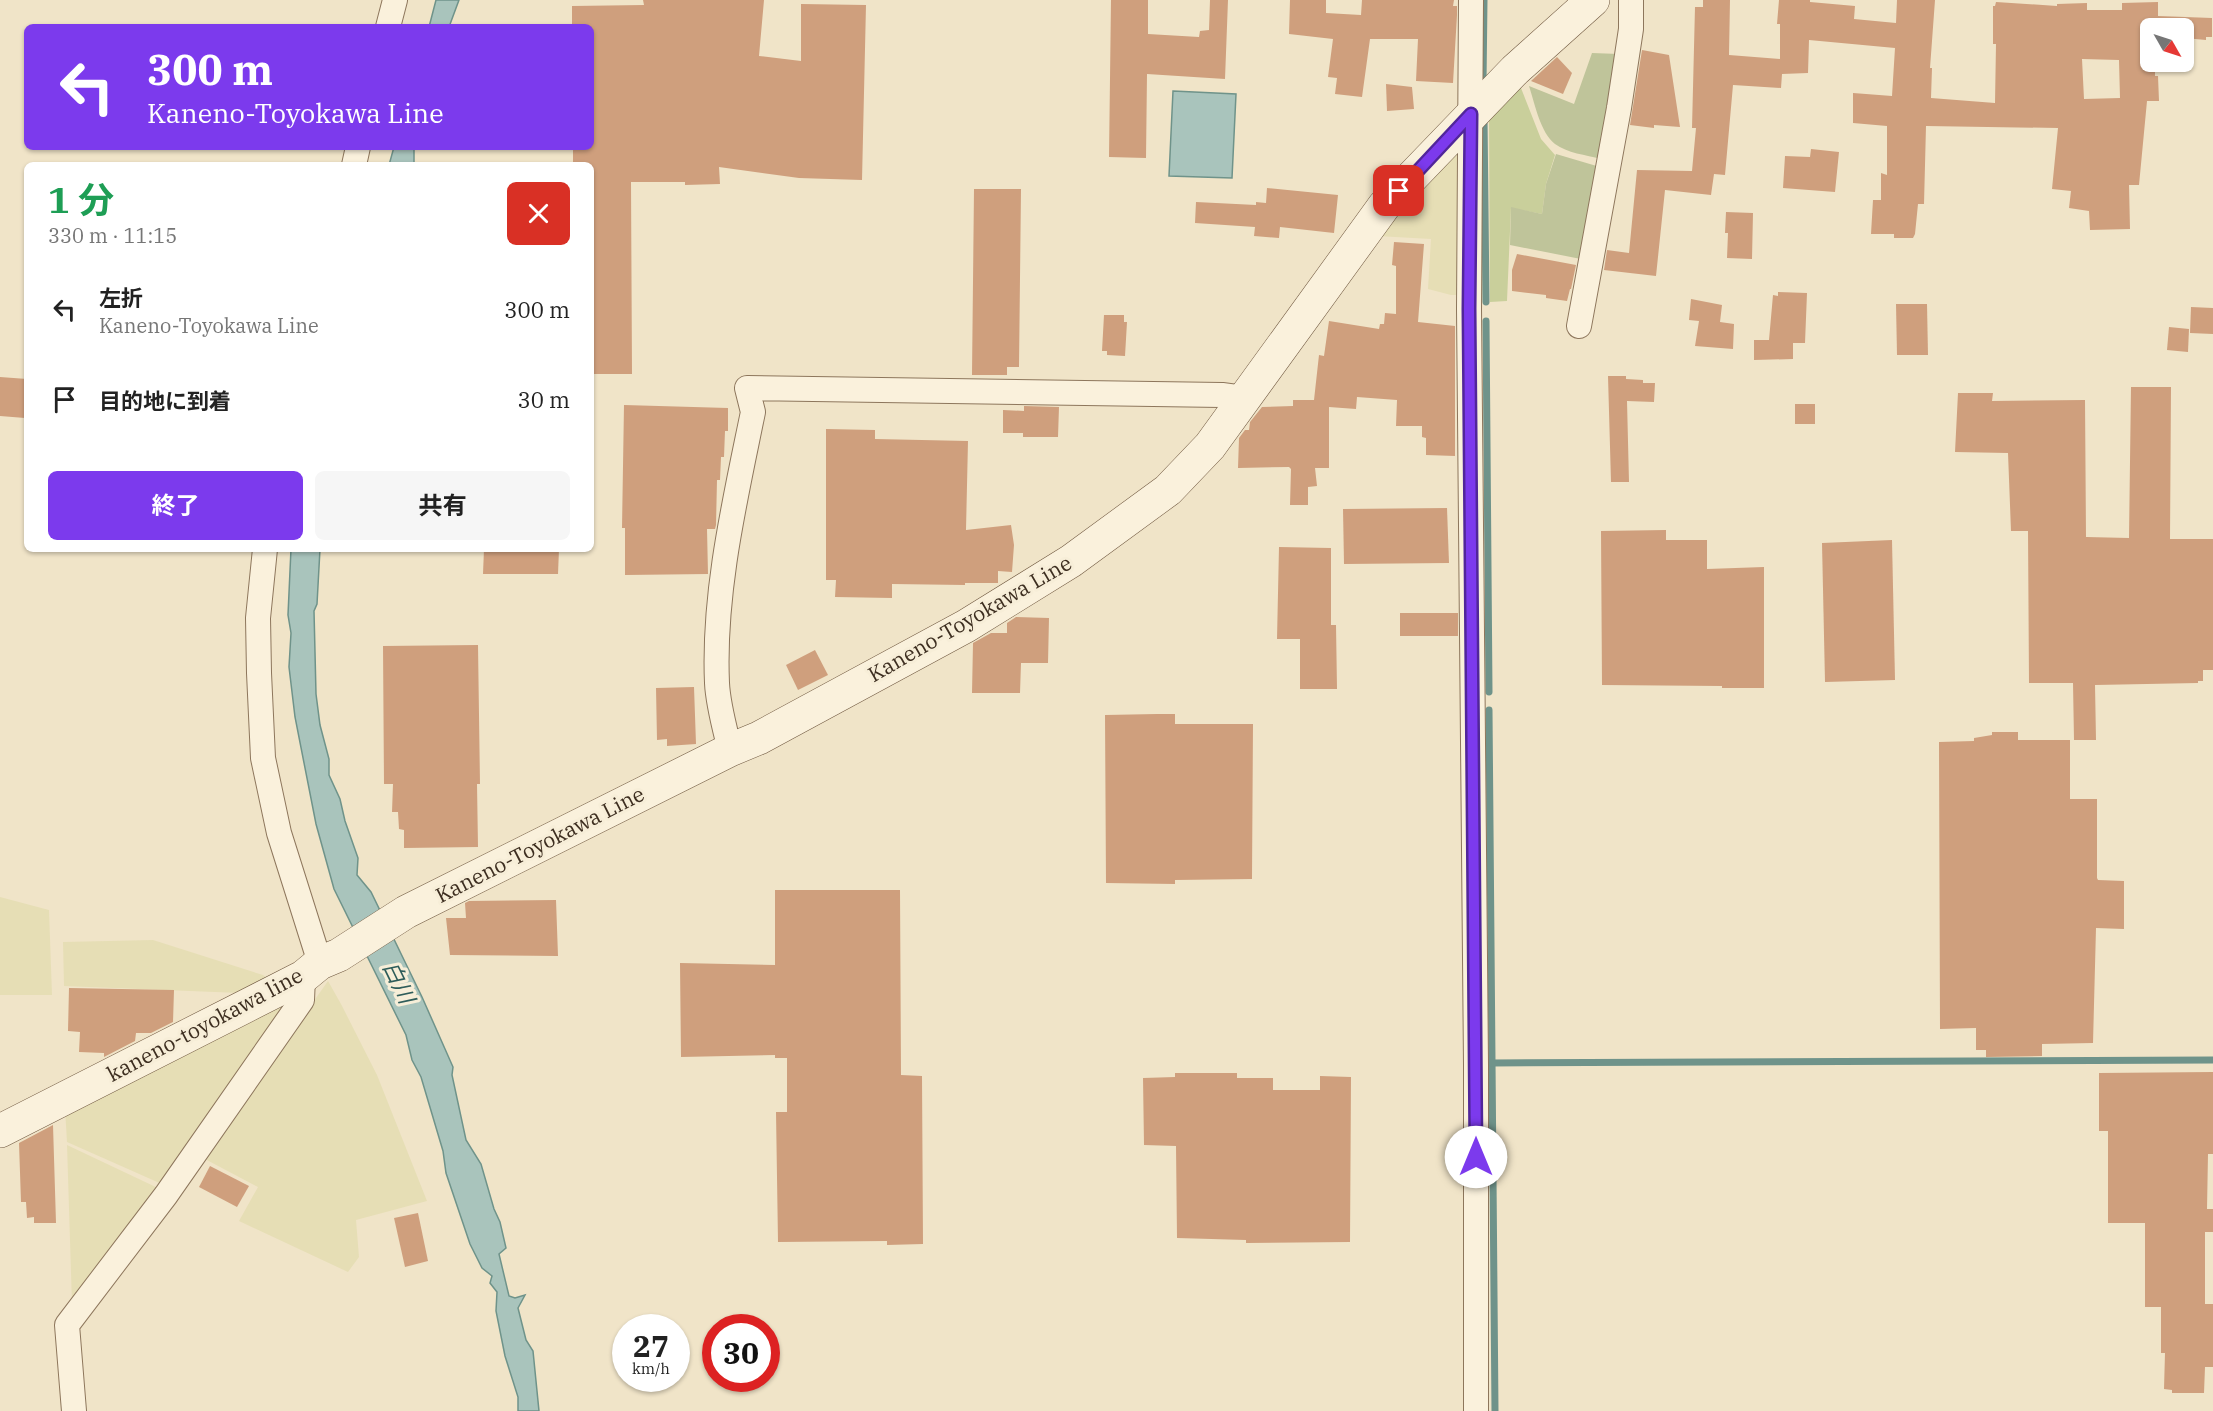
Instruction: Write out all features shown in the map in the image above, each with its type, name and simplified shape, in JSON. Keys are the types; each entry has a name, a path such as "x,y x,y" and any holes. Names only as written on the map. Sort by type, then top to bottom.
{"main road":[{"name":"Kaneno-Toyokawa Line","path":"406,912 730,750 759,738 966,626 1071,561 1168,490 1210,446 1384,206 1471,114 1593,0"},
{"name":"kaneno-toyokawa line","path":"0,1131 321,965 406,912"}],"street":[{"path":"389,24 395,0"},
{"path":"1471,0 1469,309 1476,1065 1476,1411"},
{"path":"1579,326 1631,29 1631,0"},
{"path":"730,750 717,686 716,648 724,564 753,412 747,388 1210,395 1244,398"},
{"path":"74,1411 67,1325 166,1195 302,1000 321,965 279,833 263,758 258,673 258,618 266,552"}],"shaded area":[{"path":"1460,142 1462,291 1451,295 1428,289 1431,239 1377,236"},
{"path":"0,897 49,910 52,995 0,995"},
{"path":"153,940 263,975 269,980 240,993 64,986 63,942"},
{"path":"328,981 377,1075 427,1201 356,1220 359,1257 348,1272 239,1221 258,1187 203,1158"},
{"path":"293,998 164,1185 67,1142 65,1108"},
{"path":"67,1145 160,1189 72,1304"}],"green space":[{"path":"1592,53 1619,54 1601,159 1565,150 1550,139 1539,117 1529,86 1574,104"},
{"path":"1519,83 1541,139 1555,155 1546,184 1542,214 1511,208 1507,301 1490,302 1489,113"},
{"path":"1556,154 1600,167 1586,260 1510,245 1511,207 1542,214 1546,184"}],"water":[{"path":"436,0 459,0 450,24 430,24"},
{"path":"1173,91 1236,94 1232,178 1169,176"},
{"path":"393,150 414,150 414,162 390,162"},
{"name":"白川","path":"291,552 320,552 317,604 314,611 316,694 320,725 329,759 329,775 340,799 358,858 357,875 371,892 453,1067 452,1075 466,1140 481,1164 500,1222 506,1248 499,1254 509,1296 515,1298 525,1295 518,1308 526,1340 533,1351 539,1411 518,1411 518,1397 505,1356 496,1311 497,1292 490,1283 492,1276 482,1268 470,1244 446,1173 443,1151 421,1077 412,1060 406,1035 334,889 316,824 295,717 289,667 291,633 288,615"}],"building":[{"path":"643,0 764,0 759,56 801,61 801,4 866,5 862,180 799,178 719,167 720,184 631,182 632,374 594,374 594,162 573,162 573,150 594,150 594,24 572,24 572,6 644,5"},
{"path":"1111,0 1148,0 1148,34 1199,37 1200,31 1209,30 1210,0 1228,0 1225,79 1147,74 1146,158 1109,157"},
{"path":"1290,0 1326,0 1326,13 1361,15 1362,0 1454,0 1453,6 1457,6 1457,15 1453,83 1416,81 1418,39 1370,39 1362,97 1335,94 1337,78 1328,77 1333,39 1289,34"},
{"path":"1703,0 1730,0 1729,55 1780,59 1780,24 1777,24 1779,0 1810,0 1810,2 1855,6 1854,19 1896,23 1897,0 1935,0 1930,68 1932,68 1931,98 1995,103 1996,44 1993,44 1993,6 1996,2 2057,6 2057,4 2087,3 2087,10 2122,10 2122,3 2158,2 2158,16 2212,18 2212,37 2206,37 2206,40 2194,39 2194,18 2140,18 2140,72 2155,72 2155,76 2158,76 2159,101 2147,101 2139,185 2129,185 2130,229 2090,230 2089,211 2069,208 2071,191 2052,189 2058,128 1926,126 1924,204 1918,204 1913,238 1894,238 1894,234 1871,234 1873,200 1881,200 1881,173 1887,175 1887,126 1853,123 1853,93 1892,96 1895,48 1809,40 1808,73 1782,74 1781,88 1733,85 1725,175 1714,174 1711,195 1665,190 1656,276 1604,270 1607,250 1629,253 1637,170 1692,171 1696,128 1692,128 1695,7 1703,7","holes":["2082,59 2119,60 2120,98 2084,99"]},
{"path":"1642,50 1669,55 1680,127 1654,125 1654,128 1630,125"},
{"path":"1557,57 1572,73 1563,94 1531,81"},
{"path":"1386,84 1412,87 1414,109 1387,111"},
{"path":"1811,149 1839,152 1835,192 1783,188 1785,156 1810,157"},
{"path":"1267,188 1338,195 1334,233 1280,227 1279,238 1254,236 1255,227 1195,223 1196,202 1256,205 1256,202 1266,203"},
{"path":"974,189 1021,189 1019,367 1007,367 1007,375 972,375"},
{"path":"1726,212 1753,213 1752,259 1727,258"},
{"path":"1394,242 1424,244 1418,322 1455,326 1455,456 1426,455 1426,438 1422,437 1422,426 1396,426 1397,400 1357,397 1356,409 1329,407 1329,468 1315,468 1317,486 1308,487 1308,505 1290,505 1291,469 1289,467 1238,468 1239,438 1245,430 1249,430 1250,422 1262,407 1293,406 1293,400 1314,400 1319,355 1324,356 1329,321 1379,329 1380,324 1384,324 1385,313 1396,314 1396,266 1392,265"},
{"path":"1517,254 1576,265 1567,301 1546,298 1546,295 1512,291 1512,270"},
{"path":"1778,292 1807,293 1805,343 1793,343 1793,359 1754,360 1754,340 1769,340 1773,295 1778,296"},
{"path":"1691,299 1722,305 1720,322 1734,324 1733,349 1695,346 1699,321 1689,320"},
{"path":"1896,304 1927,304 1928,355 1897,355"},
{"path":"2191,307 2213,308 2213,334 2190,333"},
{"path":"1104,315 1124,315 1124,322 1127,322 1125,356 1107,355 1107,351 1102,351"},
{"path":"2169,327 2189,329 2188,352 2167,350"},
{"path":"1608,376 1626,376 1626,379 1655,383 1654,402 1627,401 1629,482 1611,482"},
{"path":"0,377 24,379 24,418 0,416"},
{"path":"2131,387 2171,387 2170,539 2213,539 2213,670 2203,670 2203,681 2198,681 2198,683 2095,685 2096,740 2074,740 2073,683 2029,683 2028,531 2011,531 2008,453 1955,452 1958,393 1993,393 1992,401 2085,400 2086,537 2129,538"},
{"path":"1795,404 1815,404 1815,424 1795,424"},
{"path":"624,405 728,408 728,431 725,431 720,480 717,480 716,525 715,529 707,529 708,574 625,575 625,528 622,528"},
{"path":"1024,406 1059,407 1058,437 1023,437 1023,433 1003,433 1003,410 1024,411"},
{"path":"826,429 875,430 875,439 968,441 966,530 1011,525 1014,545 1012,572 998,571 998,583 892,584 892,598 835,597 836,580 826,580"},
{"path":"1447,508 1449,563 1344,564 1343,509"},
{"path":"1666,530 1666,540 1707,540 1707,569 1764,567 1764,688 1602,685 1601,531"},
{"path":"1892,540 1895,680 1825,682 1822,543"},
{"path":"1279,547 1331,548 1331,625 1336,625 1337,689 1300,689 1300,639 1277,639"},
{"path":"484,552 559,552 558,574 483,574"},
{"path":"1400,613 1458,613 1458,636 1400,636"},
{"path":"1016,617 1049,618 1048,663 1021,663 1020,693 972,693 973,643 991,633 1007,633 1007,623"},
{"path":"478,645 480,784 477,784 478,847 404,848 404,830 399,829 398,812 392,812 393,784 384,784 383,646"},
{"path":"815,650 828,675 798,690 786,665"},
{"path":"694,687 696,744 667,746 667,739 657,740 656,688"},
{"path":"1175,714 1175,724 1253,724 1252,879 1175,880 1175,884 1106,883 1105,715"},
{"path":"1992,732 2018,732 2018,740 2070,740 2070,799 2097,799 2097,878 2098,880 2124,881 2124,929 2096,928 2093,1043 2042,1044 2042,1056 1986,1057 1986,1050 1976,1050 1976,1028 1940,1029 1939,742 1974,741 1974,738 1992,735"},
{"path":"775,890 900,890 901,1075 922,1076 923,1244 887,1245 887,1241 778,1242 776,1112 787,1112 787,1058 775,1058 775,1055 681,1057 680,963 775,965"},
{"path":"556,900 558,956 450,955 446,918 466,918 465,903 469,901"},
{"path":"69,988 174,990 173,1022 151,1033 136,1033 135,1041 104,1057 104,1053 79,1052 80,1032 68,1031"},
{"path":"2213,1072 2213,1154 2208,1154 2207,1209 2213,1209 2213,1232 2205,1232 2205,1304 2213,1304 2213,1367 2205,1367 2204,1393 2172,1393 2172,1390 2164,1389 2165,1353 2161,1353 2161,1307 2145,1307 2145,1223 2108,1223 2108,1131 2099,1131 2099,1073"},
{"path":"1175,1073 1237,1073 1237,1078 1273,1078 1273,1090 1320,1090 1320,1076 1351,1077 1350,1242 1246,1243 1246,1240 1177,1238 1176,1146 1144,1145 1143,1078 1175,1077"},
{"path":"53,1125 56,1223 34,1223 34,1217 27,1218 26,1202 21,1202 19,1143"},
{"path":"210,1166 249,1186 237,1207 199,1187"},
{"path":"418,1213 428,1261 405,1267 394,1218"}],"waterway":[{"path":"1483,83 1484,0"},
{"path":"1484,118 1486,302"},
{"path":"1486,321 1489,692"},
{"path":"1489,710 1495,1411"},
{"path":"1492,1063 2213,1060"}],"route":[{"path":"1399,191 1471,114 1469,309 1476,1157"}]}
